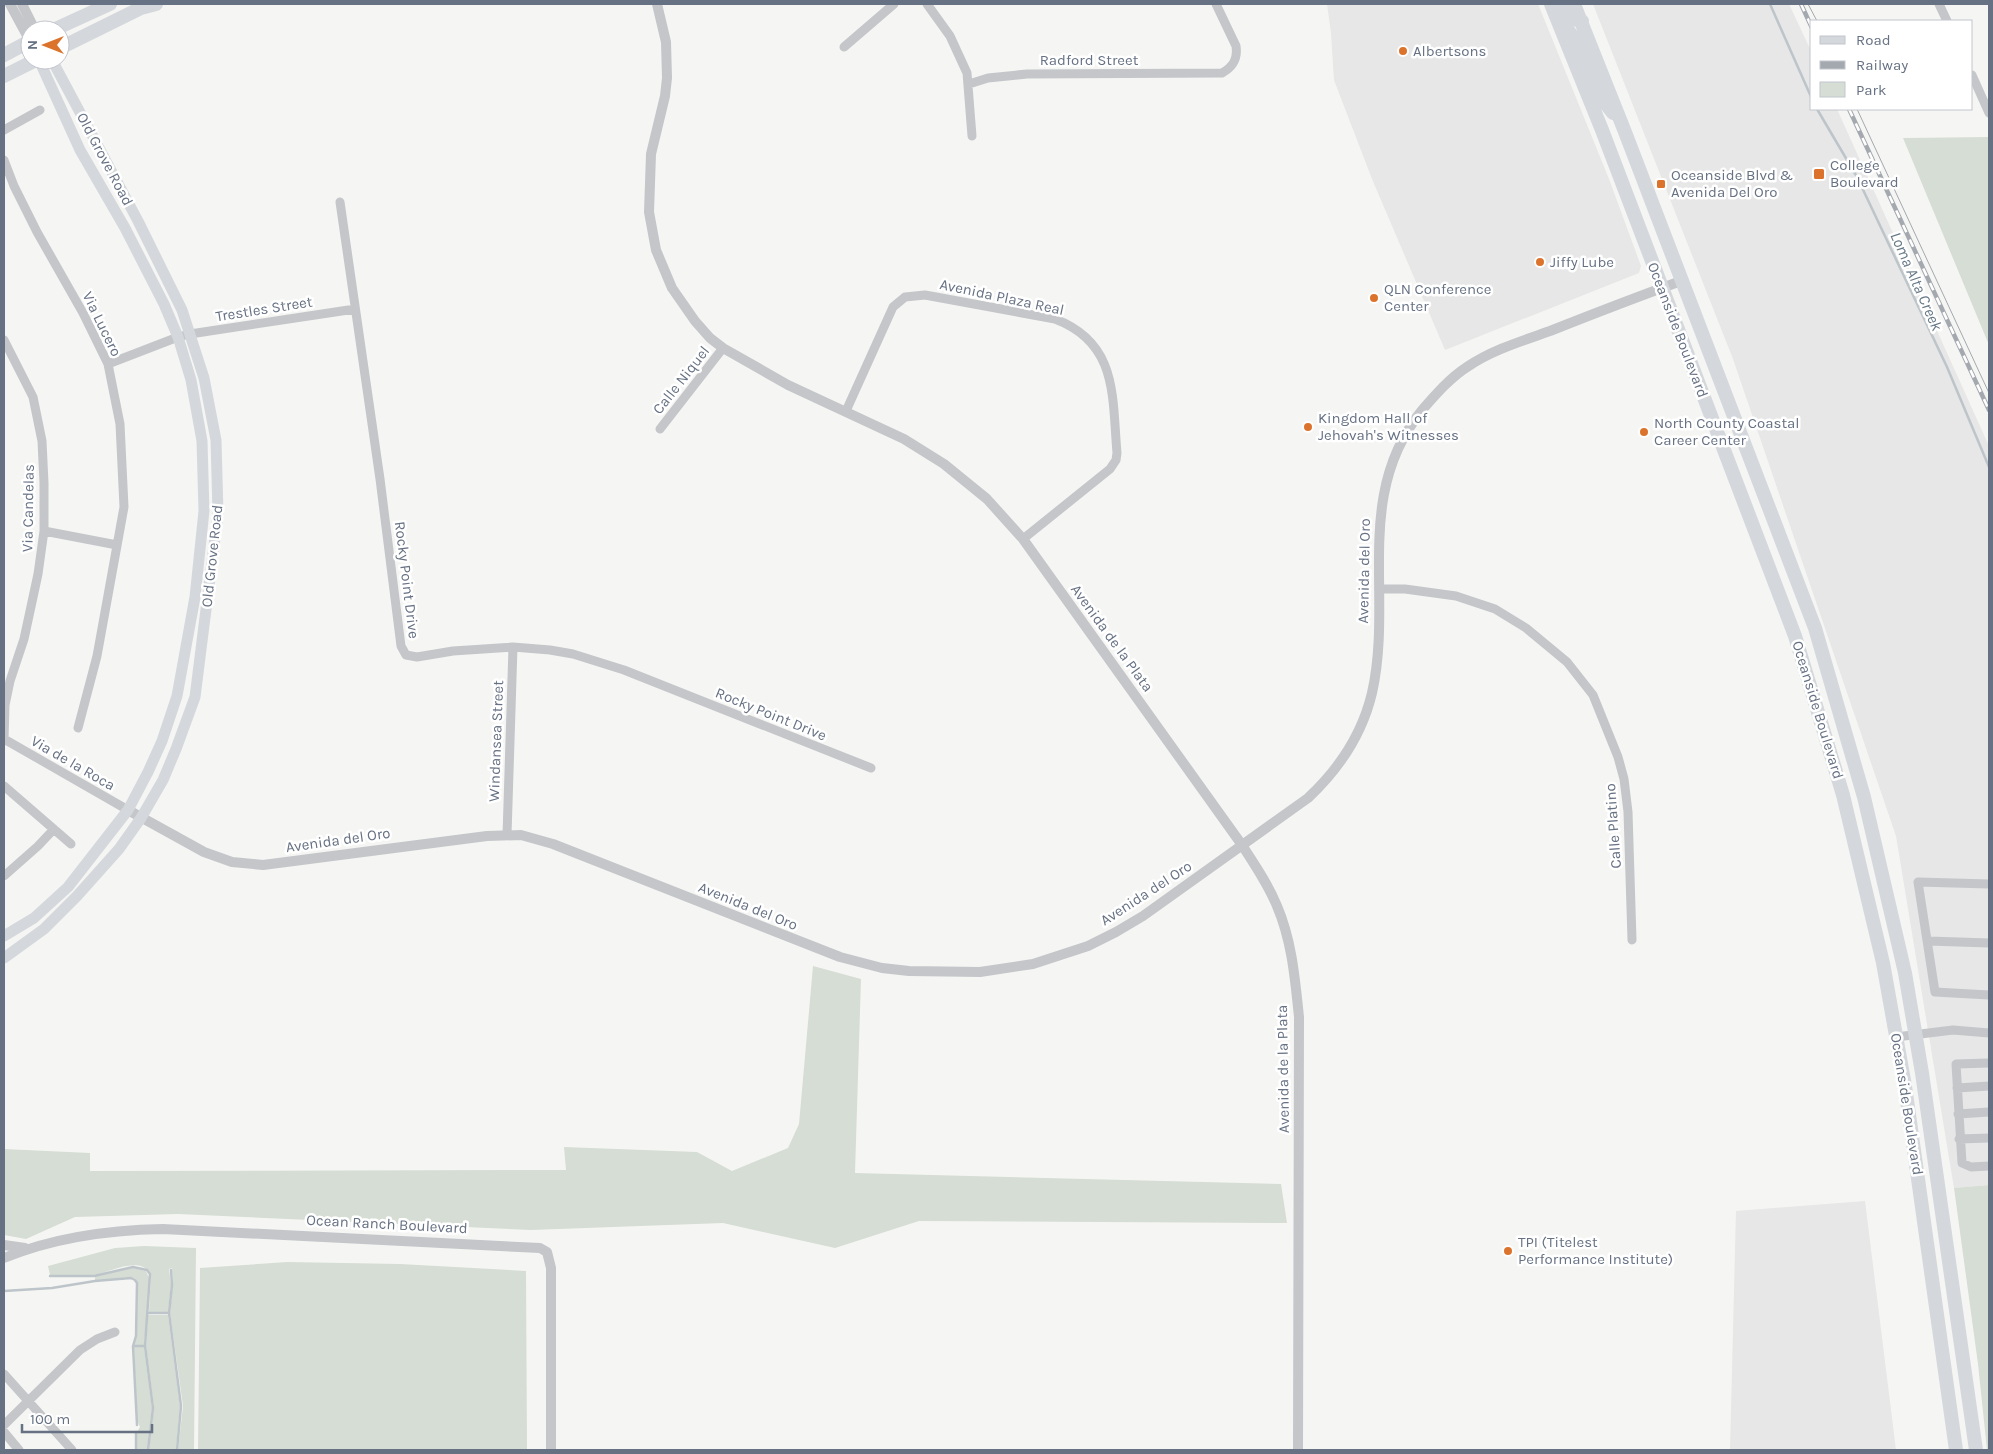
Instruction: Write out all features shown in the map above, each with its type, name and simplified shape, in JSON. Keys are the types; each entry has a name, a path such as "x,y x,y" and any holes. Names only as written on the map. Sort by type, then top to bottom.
{"main road":[{"path":"70,22 110,4"},
{"path":"70,43 141,8 156,4"},
{"name":"Oceanside Boulevard","path":"1552,4 1795,636 1843,795 1884,963 1905,1086 1956,1450"},
{"path":"1562,4 1568,18 1582,21"},
{"name":"Oceanside Boulevard","path":"1574,4 1815,628 1864,797 1888,895 1916,1035 1940,1187 1976,1450"},
{"path":"1561,27 1566,28 1573,35 1579,45 1599,95 1622,125"},
{"path":"4,55 20,46"},
{"path":"4,76 20,68"},
{"name":"Old Grove Road","path":"4,936 34,918 68,887 128,810 162,742 177,696 195,597 204,511 202,441 191,380 178,337 164,304 125,228 80,150 42,70"},
{"name":"Old Grove Road","path":"4,958 44,928 77,896 119,849 141,818 166,772 195,697 218,514 216,440 204,378 182,310 138,221 57,70"}],"street":[{"path":"10,4 20,22"},
{"path":"22,4 30,20"},
{"name":"Avenida de la Plata","path":"657,4 666,42 667,78 665,96 652,154 649,212 656,250 672,288 695,321 710,338 724,348 788,385 846,410 904,439 944,464 987,499 1023,539 1242,845 1268,886 1283,924 1293,967 1299,1017 1298,1450"},
{"path":"844,47 894,4"},
{"path":"927,4 950,36 967,73 972,136"},
{"name":"Radford Street","path":"969,84 988,78 1027,74 1222,73 1234,63 1237,53 1236,46 1216,4"},
{"path":"1939,4 1947,20"},
{"path":"1973,77 1989,113"},
{"path":"4,130 40,110"},
{"name":"Via Lucero","path":"4,160 37,232 83,313 108,364 120,424 124,501 97,656 78,728"},
{"name":"Rocky Point Drive","path":"340,202 380,479 401,646 406,655 417,657 454,651 513,647 573,654 624,670 871,768"},
{"name":"Avenida del Oro","path":"128,810 204,852 232,862 263,865 487,836 521,835 553,844 840,957 882,968 909,971 980,972 1033,964 1088,946 1143,916 1308,798 1327,780 1345,757 1359,732 1372,694 1377,663 1380,510 1386,478 1395,454 1411,424 1435,395 1466,367 1496,351 1681,281"},
{"name":"Avenida Plaza Real","path":"846,410 893,307 906,297 925,295 1055,319 1083,334 1096,348 1110,378 1117,453 1116,460 1110,469 1023,539"},
{"name":"Trestles Street","path":"108,364 190,334 355,309"},
{"name":"Via Candelas","path":"4,340 33,397 42,441 44,531 38,574 24,639 10,681 5,705 4,740"},
{"name":"Calle Niquel","path":"660,429 724,348"},
{"path":"44,531 117,545"},
{"name":"Calle Platino","path":"1379,589 1405,589 1456,596 1495,610 1526,628 1567,662 1593,695 1618,757 1624,779 1628,812 1632,940"},
{"name":"Windansea Street","path":"507,835 513,647"},
{"name":"Via de la Roca","path":"4,740 128,810"},
{"path":"4,786 71,844"},
{"path":"4,876 54,829"},
{"path":"1989,884 1918,882 1935,992 1989,995"},
{"path":"1928,941 1989,943"},
{"path":"1896,1037 1953,1030 1989,1034"},
{"path":"1989,1063 1956,1064 1962,1163 1971,1167 1989,1166"},
{"path":"1957,1088 1989,1086"},
{"path":"1958,1114 1989,1112"},
{"path":"1960,1139 1989,1138"},
{"name":"Ocean Ranch Boulevard","path":"4,1258 26,1248 80,1235 120,1230 163,1229 540,1248 547,1252 551,1268 551,1450"},
{"name":"Ocean Ranch Boulevard","path":"4,1245 26,1248"},
{"path":"4,1425 80,1350 97,1339 115,1332"},
{"path":"4,1374 72,1450"},
{"path":"4,1432 18,1450"}],"shaded area":[{"path":"1327,4 1538,4 1609,179 1641,266 1639,273 1445,350 1372,179 1334,80"},
{"path":"1593,4 1789,4 1810,49 1810,110 1837,110 1989,446 1989,1185 1954,1188 1896,836 1733,359"},
{"path":"1865,1201 1896,1450 1730,1450 1736,1211"}],"green space":[{"path":"1989,137 1989,345 1903,138"},
{"path":"813,966 861,979 855,1173 1281,1184 1287,1223 919,1221 835,1248 723,1223 531,1230 178,1214 75,1217 26,1239 4,1235 4,1149 90,1153 90,1171 566,1170 564,1147 697,1152 732,1171 788,1148 799,1124"},
{"path":"1989,1185 1989,1450 1987,1450 1978,1364 1954,1188"},
{"path":"144,1246 196,1248 194,1450 178,1450 183,1406 170,1313 173,1284 172,1268 169,1269 171,1285 168,1312 149,1312 151,1274 139,1266 132,1265 93,1275 50,1275 48,1266 115,1248"},
{"path":"287,1262 400,1264 526,1271 527,1450 198,1450 200,1268"},
{"path":"133,1268 146,1271 150,1280 144,1345 133,1345 137,1336 136,1279 131,1277 95,1281 95,1276"},
{"path":"148,1315 168,1315 180,1406 176,1450 149,1450 154,1408 146,1346"},
{"path":"134,1347 144,1347 152,1408 147,1450 136,1450 137,1432 140,1427 137,1420"}],"waterway":[{"name":"Loma Alta Creek","path":"1770,4 1810,94"},
{"name":"Loma Alta Creek","path":"1818,110 1857,177 1947,367 1989,467"},
{"path":"50,1276 94,1276 133,1267 147,1270 150,1274 145,1346 153,1408 148,1450"},
{"path":"171,1270 172,1285 169,1313 181,1406 177,1450"},
{"path":"4,1291 52,1288 95,1281 131,1278 135,1280 137,1283 136,1336 133,1346 137,1425"},
{"path":"148,1313 169,1313"},
{"path":"133,1346 145,1346"},
{"path":"136,1432 136,1450"}],"tram line":[{"path":"1808,4 1816,20"},
{"path":"1857,110 1989,393"}],"railway":[{"path":"1801,4 1810,24"},
{"path":"1849,110 1989,410"}],"place":[{"name":"Albertsons","path":"1403,51"},
{"name":"College Boulevard","path":"1819,174"},
{"name":"Oceanside Blvd & Avenida Del Oro","path":"1661,184"},
{"name":"Jiffy Lube","path":"1540,262"},
{"name":"QLN Conference Center","path":"1374,298"},
{"name":"Kingdom Hall of Jehovah's Witnesses","path":"1308,427"},
{"name":"North County Coastal Career Center","path":"1644,432"},
{"name":"TPI (Titelest Performance Institute)","path":"1508,1251"}]}
